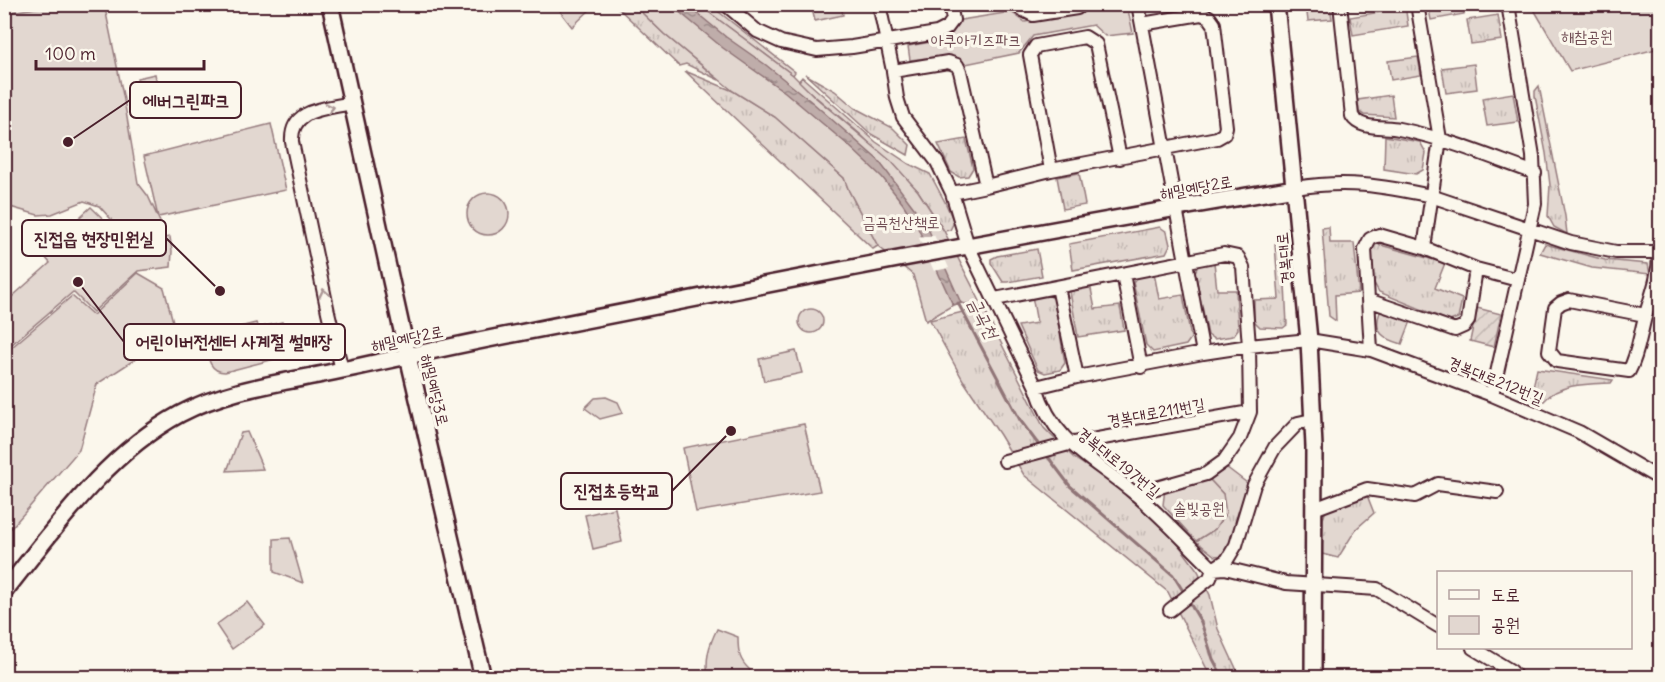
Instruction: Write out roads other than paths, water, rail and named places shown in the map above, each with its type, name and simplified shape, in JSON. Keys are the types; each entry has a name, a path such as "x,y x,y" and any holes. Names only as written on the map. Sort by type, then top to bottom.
{"street":[{"name":"해밀예당3로","path":"330,4 483,678"},
{"name":"경복대로197번길","path":"879,4 894,70 897,98 903,117 937,162 952,193 968,246 1036,387 1040,401 1069,444 1135,494 1211,574"},
{"path":"730,5 757,31 780,42 817,50 887,42 938,33 947,28 953,20 950,4"},
{"path":"1020,4 1021,9 1033,15 1077,8 1081,4"},
{"path":"1138,4 1203,353"},
{"name":"경복대로","path":"1276,4 1309,340 1314,508 1313,678"},
{"path":"1340,4 1352,116 1356,122 1440,139 1535,172"},
{"path":"1417,4 1440,139 1424,248"},
{"path":"1492,395 1535,204 1535,172 1508,4"},
{"path":"952,193 1051,170 1217,138 1224,134 1226,127 1214,24 1209,17 1201,14 1142,24"},
{"path":"1051,170 1030,55 1036,46 1085,36 1096,44 1120,158"},
{"path":"894,70 948,62 957,65 986,186"},
{"path":"342,370 291,132 303,114 352,103"},
{"name":"해밀예당2로","path":"4,592 106,469 130,447 183,412 224,396 408,355 891,260 1176,208 1327,183 1365,184 1431,196 1571,243 1616,252 1660,253 1654,292 1645,315 1634,363 1629,371 1557,361 1549,351 1555,308 1561,303 1569,300 1645,315"},
{"path":"1371,350 1365,249 1370,239 1379,235 1424,248 1476,269 1518,280"},
{"path":"995,299 1224,254 1238,257 1243,267 1250,346 1250,412 1240,438 1224,461 1206,474 1135,494"},
{"path":"1368,300 1455,330 1464,326 1468,321 1476,269"},
{"path":"1123,274 1140,367"},
{"path":"1058,287 1077,377"},
{"path":"1036,387 1203,353 1309,340"},
{"name":"경복대로212번길","path":"1309,340 1371,350 1492,395 1579,432 1660,479"},
{"name":"경복대로211번길","path":"1005,461 1069,444 1250,412"},
{"path":"1170,610 1227,560 1236,545 1254,485 1275,447 1298,423 1312,420"},
{"path":"1314,508 1367,489 1415,496 1438,484 1497,492"},
{"path":"1211,574 1225,568 1286,583 1377,589 1437,625"},
{"path":"1475,649 1511,671 1517,678"}],"water":[{"name":"금곡천","path":"671,5 687,5 813,103 878,160 926,224 961,303 953,305 917,226 882,177 785,92 723,48"}],"waterway":[{"name":"금곡천","path":"958,303 1020,420 1041,448"},
{"name":"금곡천","path":"1045,453 1070,486 1173,575 1185,594"},
{"name":"금곡천","path":"1188,600 1201,622 1213,659 1223,678"}],"place":[{"name":"에버그린파크","path":"68,142"},
{"name":"어린이버전센터 사계절 썰매장","path":"78,282"},
{"name":"진접읍 현장민원실","path":"220,291"},
{"name":"진접초등학교","path":"731,431"}],"park label":[{"name":"해참공원","path":"1587,36"},
{"name":"아쿠아키즈파크","path":"976,40"},
{"name":"금곡천산책로","path":"901,222"},
{"name":"솔빛공원","path":"1199,508"}]}
